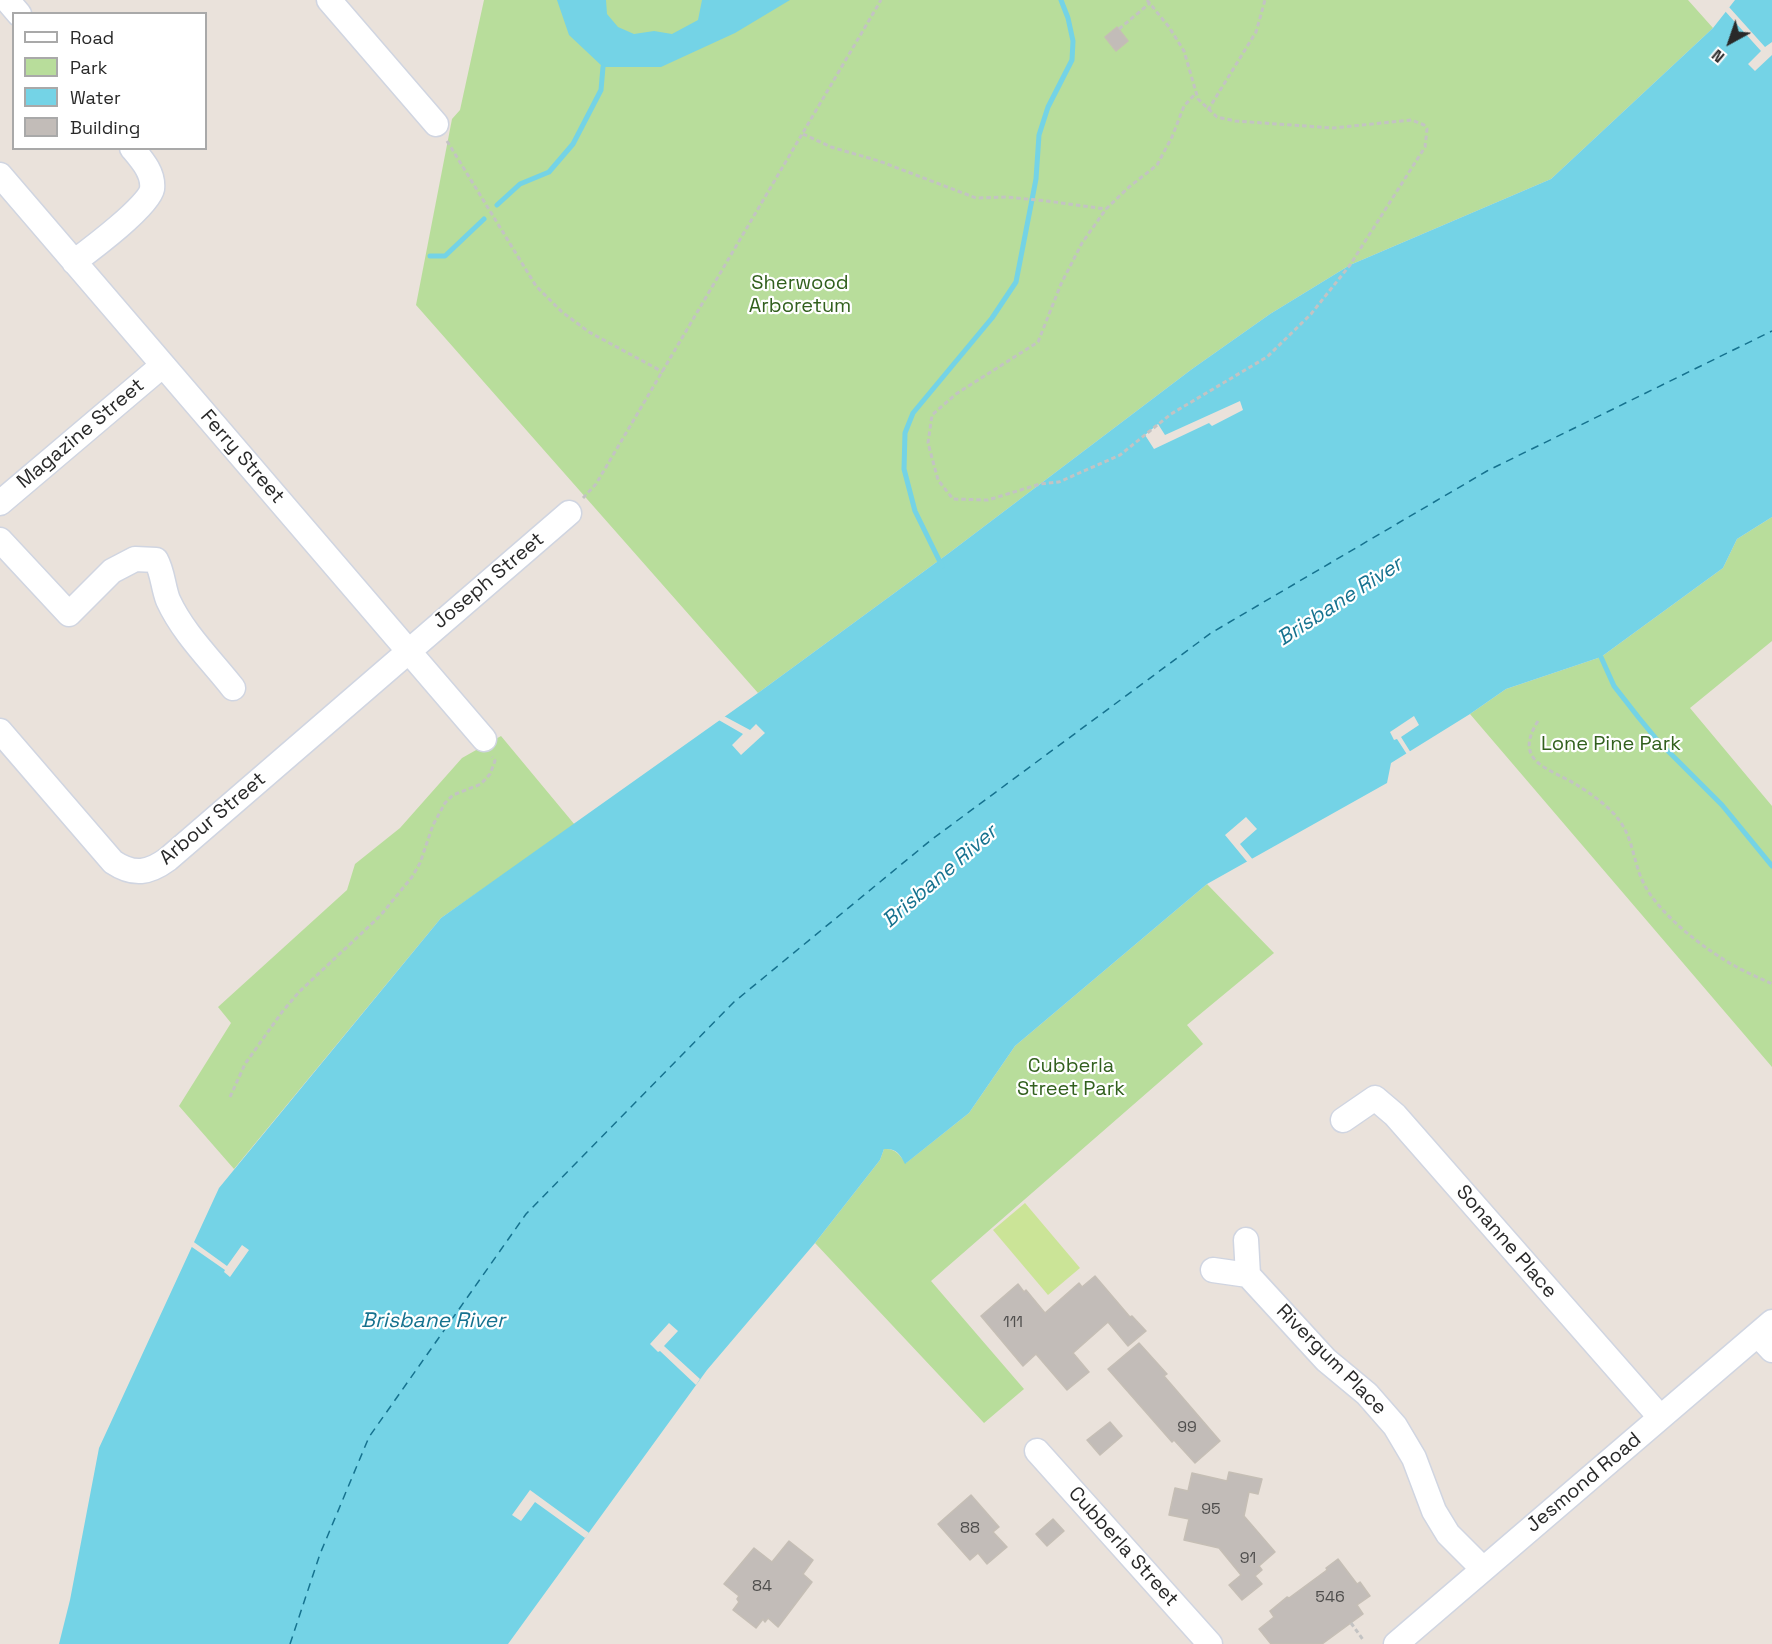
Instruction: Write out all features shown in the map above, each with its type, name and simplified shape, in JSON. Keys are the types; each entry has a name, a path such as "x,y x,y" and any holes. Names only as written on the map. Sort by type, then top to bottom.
{"street":[{"path":"8,0 17,12"},
{"path":"329,0 436,124"},
{"path":"74,262 138,209 150,195 152,189 150,175 147,167 134,150"},
{"name":"Ferry Street","path":"0,175 484,739"},
{"name":"Magazine Street","path":"0,503 163,365"},
{"name":"Joseph Street","path":"408,650 569,513"},
{"path":"0,540 69,614 112,571 135,559 156,560 168,600 233,688"},
{"name":"Arbour Street","path":"0,731 114,862 134,872 149,871 168,859 408,650"},
{"name":"Sonanne Place","path":"1343,1120 1375,1098 1395,1115 1660,1417"},
{"path":"1213,1270 1248,1275 1246,1240"},
{"name":"Rivergum Place","path":"1248,1275 1326,1360 1367,1394 1395,1425 1414,1458 1434,1511 1448,1534 1483,1569"},
{"name":"Jesmond Road","path":"1396,1644 1660,1417 1767,1336"},
{"name":"Cubberla Street","path":"1037,1451 1210,1644"}],"path":[{"path":"569,513 596,484 881,0"},
{"path":"1209,110 1256,32 1265,0"},
{"path":"1119,29 1149,2 1184,51 1196,94 1209,110 1222,119 1333,128 1412,120 1424,125 1427,129 1425,147 1350,265 1311,314 1267,357 1171,414 1120,454 1059,482 1040,484 988,500 953,499 938,480 928,443 932,415 956,394 1038,342 1061,284 1082,243 1106,209 1157,165 1172,137 1184,106 1196,94"},
{"path":"436,124 536,286 562,312 589,332 663,372"},
{"path":"803,134 831,147 879,161 976,198 1007,197 1106,209"},
{"path":"1538,721 1532,731 1529,743 1530,752 1547,770 1577,785 1619,819 1632,842 1642,882 1653,900 1699,941 1733,965 1772,984"},
{"path":"230,1097 245,1064 298,992 380,916 412,877 420,863 433,825 445,803 453,795 481,784 487,779 495,761 484,739"},
{"path":"1351,1623 1364,1641"}],"green space":[{"name":"Sherwood Arboretum","path":"484,0 1688,0 1713,28 1551,179 1350,265 1270,314 1192,369 949,553 758,693 416,305 452,119 460,110"},
{"name":"Lone Pine Park","path":"1772,517 1772,641 1690,708 1772,806 1772,1067 1470,714 1506,689 1601,657 1723,568 1737,539"},
{"path":"501,736 575,825 441,918 234,1169 179,1106 231,1023 218,1007 347,890 355,864 400,828 462,758"},
{"name":"Cubberla Street Park","path":"1207,884 1274,953 1187,1025 1203,1044 931,1281 1024,1389 984,1423 815,1243 880,1160 884,1149 894,1151 906,1163 969,1113 1015,1046"},
{"path":"1025,1203 1080,1268 1048,1295 993,1230"}],"water":[{"path":"557,0 606,0 607,14 618,27 634,34 654,31 672,34 698,20 702,0 790,0 735,33 661,67 603,67 569,35"},
{"name":"Brisbane River","path":"1735,0 1772,0 1772,517 1737,539 1723,568 1601,657 1506,689 1391,763 1387,783 1207,884 1015,1046 969,1113 905,1164 897,1152 884,1149 880,1160 815,1243 707,1370 508,1644 59,1644 70,1600 99,1448 219,1188 441,918 758,693 949,553 1192,369 1270,314 1350,265 1551,179 1713,28"}],"pier":[{"path":"1729,7 1765,47 1772,42 1772,55 1755,71 1748,64 1761,51 1725,11"},
{"path":"1240,401 1243,410 1212,426 1209,423 1154,449 1145,435 1158,424 1165,435"},
{"path":"722,715 750,730 756,724 765,733 741,755 732,745 743,734 717,719"},
{"path":"1414,716 1419,725 1401,737 1411,753 1408,756 1390,732"},
{"path":"1246,817 1257,829 1240,844 1254,861 1249,864 1225,835"},
{"path":"191,1240 227,1266 242,1245 249,1250 230,1277 224,1272 225,1270 189,1245"},
{"path":"669,1323 678,1331 664,1346 700,1379 696,1385 650,1344"},
{"path":"530,1490 589,1533 585,1538 535,1502 521,1521 512,1515"}],"building":[{"path":"1117,27 1128,41 1116,51 1105,37"},
{"path":"1095,1276 1130,1317 1132,1316 1146,1331 1128,1346 1108,1322 1073,1353 1089,1372 1067,1390 1036,1354 1023,1366 981,1316 1018,1284 1045,1313 1079,1283 1082,1287"},
{"path":"1139,1343 1167,1374 1164,1376 1220,1441 1195,1463 1174,1440 1172,1442 1108,1369"},
{"path":"1110,1422 1122,1436 1100,1455 1087,1440"},
{"path":"1229,1472 1262,1479 1258,1494 1249,1492 1244,1516 1275,1552 1259,1566 1262,1570 1255,1576 1262,1584 1242,1600 1229,1585 1241,1575 1219,1548 1184,1540 1189,1519 1169,1515 1175,1488 1188,1491 1192,1473 1227,1481"},
{"path":"971,1495 999,1527 993,1532 1007,1547 987,1564 978,1553 970,1560 938,1524"},
{"path":"1053,1519 1064,1531 1047,1546 1036,1534"},
{"path":"789,1541 813,1560 803,1574 812,1582 778,1627 768,1618 765,1622 763,1619 756,1628 733,1610 739,1602 737,1599 739,1596 724,1584 754,1548 772,1562"},
{"path":"1338,1559 1357,1584 1360,1582 1370,1596 1357,1605 1363,1614 1322,1644 1271,1644 1259,1629 1274,1617 1270,1611 1327,1570 1326,1568"}],"waterway":[{"path":"942,566 915,511 904,469 905,433 913,413 992,318 1016,282 1036,179 1039,135 1048,107 1072,60 1073,41 1061,0"},
{"path":"497,205 520,184 549,172 573,144 601,90 603,67"},
{"path":"430,256 445,256 484,219"},
{"path":"1601,657 1614,686 1639,718 1658,741 1722,805 1772,866"}],"ferry route":[{"path":"290,1644 320,1554 369,1437 526,1214 734,1002 931,840 1211,633 1487,471 1772,331"}]}
